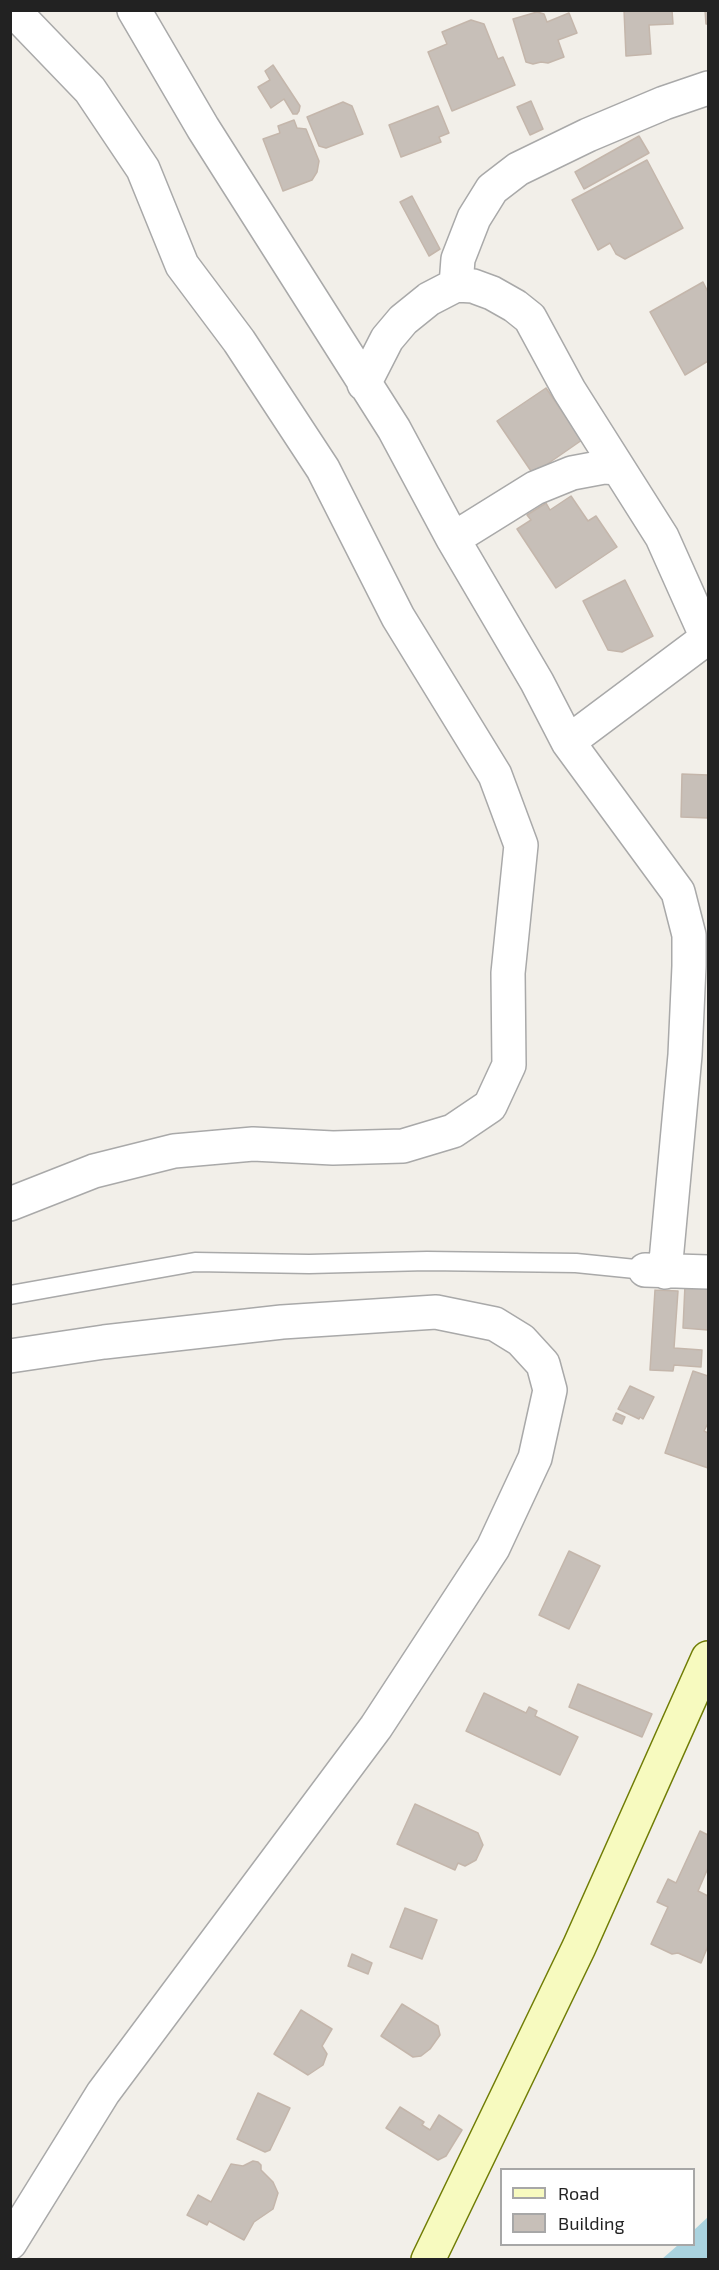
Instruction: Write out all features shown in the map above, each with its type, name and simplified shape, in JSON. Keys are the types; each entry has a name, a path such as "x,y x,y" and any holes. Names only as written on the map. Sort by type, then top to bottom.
{"main road":[{"path":"428,2259 579,1947 708,1658"}],"street":[{"path":"134,10 203,128 394,429 453,539 537,682 568,742 678,892 687,924 689,966 685,1055 655,1271 708,1272"},
{"path":"10,1204 94,1171 174,1151 253,1143 333,1148 402,1146 453,1131 490,1106 509,1065 508,974 521,845 495,775 398,617 323,469 239,341 182,265 143,169 90,90 12,11"},
{"path":"456,285 458,259 474,218 492,189 518,169 588,135 664,103 708,88"},
{"path":"364,384 387,339 403,320 429,299 456,285 473,286 492,293 530,318 569,390 662,537 708,639 568,742"},
{"path":"453,539 535,488 572,473 604,467 618,468"},
{"path":"10,1356 104,1342 282,1322 436,1312 495,1324 521,1340 543,1364 550,1390 535,1458 493,1548 376,1727 103,2093 10,2243"}],"lane":[{"path":"10,1295 195,1262 309,1264 427,1260 541,1262 655,1271"}],"water":[{"path":"708,2217 708,2259 662,2259 677,2246 695,2246 695,2229"}],"building":[{"path":"624,10 672,10 673,24 649,25 651,54 626,56"},
{"path":"705,10 708,10 708,24 706,24"},
{"path":"537,12 544,14 547,22 569,13 577,33 558,40 564,57 548,63 526,62 513,19"},
{"path":"471,20 484,24 498,59 503,57 515,85 452,111 428,52 447,44 442,32"},
{"path":"273,65 300,106 297,114 293,114 284,99 271,108 258,87 270,80 265,71"},
{"path":"531,101 543,129 530,135 517,107"},
{"path":"343,102 352,106 363,134 326,148 319,146 307,117"},
{"path":"438,106 449,133 439,137 441,142 401,157 389,125"},
{"path":"294,120 297,128 306,129 319,161 317,172 312,180 283,191 263,139 280,133 278,126"},
{"path":"639,136 649,153 584,189 575,172"},
{"path":"647,160 683,228 625,259 616,254 610,243 598,250 572,200"},
{"path":"412,196 440,249 429,256 400,202"},
{"path":"703,282 708,292 708,361 685,375 650,312"},
{"path":"546,388 582,440 533,474 497,421"},
{"path":"571,496 588,521 596,516 617,547 556,588 517,529 531,520 527,515 546,503 550,510"},
{"path":"625,580 653,636 622,652 608,650 583,601"},
{"path":"682,774 708,775 708,818 681,817"},
{"path":"685,1285 708,1287 708,1330 683,1328"},
{"path":"655,1290 678,1291 674,1348 702,1350 701,1367 674,1365 673,1371 650,1370"},
{"path":"693,1371 708,1376 708,1426 704,1431 708,1433 708,1468 665,1453"},
{"path":"630,1386 654,1397 643,1419 618,1409"},
{"path":"616,1413 625,1417 622,1424 613,1420"},
{"path":"569,1551 600,1566 569,1629 539,1615"},
{"path":"578,1684 652,1714 642,1737 569,1707"},
{"path":"484,1693 526,1713 529,1707 537,1711 535,1716 578,1737 560,1775 466,1731"},
{"path":"415,1804 478,1833 483,1845 476,1860 465,1866 458,1863 455,1870 397,1844"},
{"path":"700,1831 708,1835 708,1868 698,1891 708,1896 708,1946 701,1963 678,1953 672,1954 651,1944 668,1907 657,1902 668,1879 676,1883"},
{"path":"405,1908 437,1920 422,1959 390,1947"},
{"path":"352,1954 372,1963 368,1974 348,1966"},
{"path":"402,2004 438,2026 440,2035 430,2049 421,2056 413,2057 381,2036"},
{"path":"301,2010 332,2029 322,2046 327,2054 323,2065 308,2075 274,2054"},
{"path":"258,2093 290,2108 270,2150 265,2152 237,2139"},
{"path":"400,2107 424,2122 422,2125 430,2130 439,2115 462,2130 446,2156 438,2160 386,2128"},
{"path":"253,2161 261,2165 261,2170 273,2182 278,2193 273,2209 254,2222 244,2240 209,2221 207,2225 187,2215 198,2195 211,2202 231,2164 243,2166"}]}
